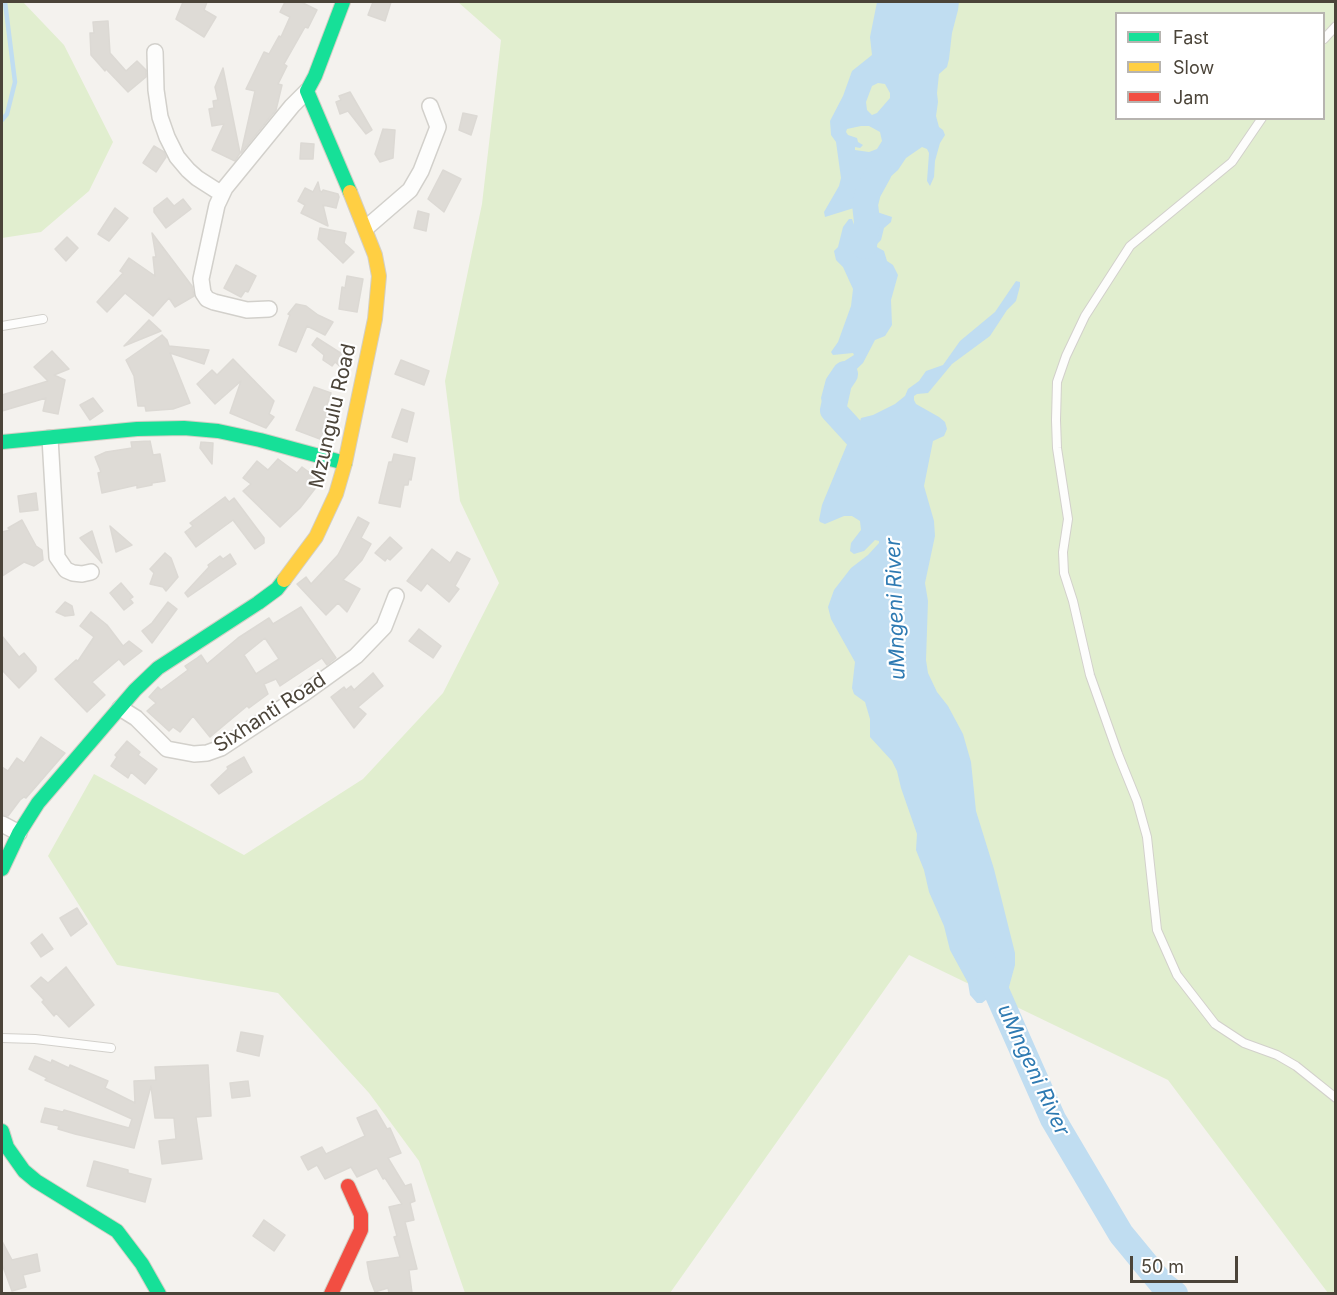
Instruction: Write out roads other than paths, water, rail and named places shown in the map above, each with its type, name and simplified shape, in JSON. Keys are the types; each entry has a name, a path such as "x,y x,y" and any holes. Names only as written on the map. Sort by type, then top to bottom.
{"street":[{"path":"269,309 247,310 207,299 203,293 201,279 222,194 237,172 307,91 343,2"},
{"path":"155,52 156,90 160,117 167,137 177,157 188,170 222,194"},
{"name":"Mzungulu Road","path":"2,869 19,833 38,803 143,680 277,589 302,558 324,522 336,494 345,463 378,297 379,276 366,228 307,91"},
{"path":"366,228 410,190 421,171 438,127 430,106"},
{"path":"2,442 137,429 195,429 218,431 260,440 345,463"},
{"path":"50,438 57,557 66,570 82,574 91,572"},
{"name":"Sixhanti Road","path":"120,708 136,718 167,749 194,754 207,753 221,748 356,656 384,627 396,596"},
{"path":"2,824 19,833"},
{"path":"2,1131 7,1147 24,1171 36,1181 117,1231 142,1264 159,1293"},
{"path":"331,1293 361,1230 361,1215 348,1186"}],"lane":[{"path":"1261,120 1232,162 1130,246 1085,316 1066,356 1057,382 1056,420 1057,448 1068,519 1063,552 1064,573 1073,601 1090,675 1137,801 1147,837 1158,930 1177,975 1215,1024 1244,1042 1296,1066 1335,1098"},
{"path":"2,326 43,320"},
{"path":"2,1038 35,1039 111,1048"}],"water":[{"path":"877,2 959,2 949,59 947,67 939,74 937,93 936,116 939,127 945,135 940,143 934,177 930,186 927,181 929,153 922,147 906,158 898,170 879,187 870,203 825,217 824,212 841,178 836,142 831,135 830,121 843,96 852,71 872,55 870,37","holes":["878,83 885,84 890,98 877,113 872,115 867,110 866,102 872,86","869,126 880,132 882,141 877,149 869,152 855,150 855,147 860,148 863,145 858,142 857,138 846,132 847,129"]},
{"path":"871,210 892,217 891,222 884,228 881,240 875,246 884,251 887,261 893,265 898,275 891,300 892,325 885,336 875,340 863,363 843,382 837,401 827,405 822,402 821,398 826,379 835,367 854,355 853,353 833,355 831,352 838,342 851,306 853,289 843,267 836,260 834,251 838,247 843,227 849,219 852,219 855,228 863,222 866,213"},
{"path":"1016,281 1020,282 1020,286 1016,301 1007,310 990,336 952,364 928,393 914,396 916,404 939,417 945,422 947,429 944,436 933,441 924,486 934,521 935,536 925,583 928,601 926,660 928,673 963,734 971,762 976,811 994,869 1015,953 1015,965 1009,987 1005,992 991,996 982,1003 977,1003 970,995 968,983 950,950 944,926 929,892 916,850 917,834 897,771 892,761 870,737 870,719 865,702 854,694 852,688 855,662 831,619 828,607 834,590 851,568 868,555 879,541 875,540 864,551 854,554 850,551 851,543 861,530 860,521 852,516 844,516 825,524 819,520 822,505 848,442 858,428 861,418 895,404 905,396 908,389 919,381 926,371 943,365 960,341 995,312"}],"waterway":[{"path":"2,120 7,114 15,82 5,2"},
{"name":"uMngeni River","path":"864,246 867,222 865,204 868,192 879,172"},
{"name":"uMngeni River","path":"845,374 839,383 833,410 877,458"},
{"name":"uMngeni River","path":"983,961 1053,1119 1121,1234 1163,1285 1175,1294"},
{"path":"1156,1294 1163,1285"}]}
